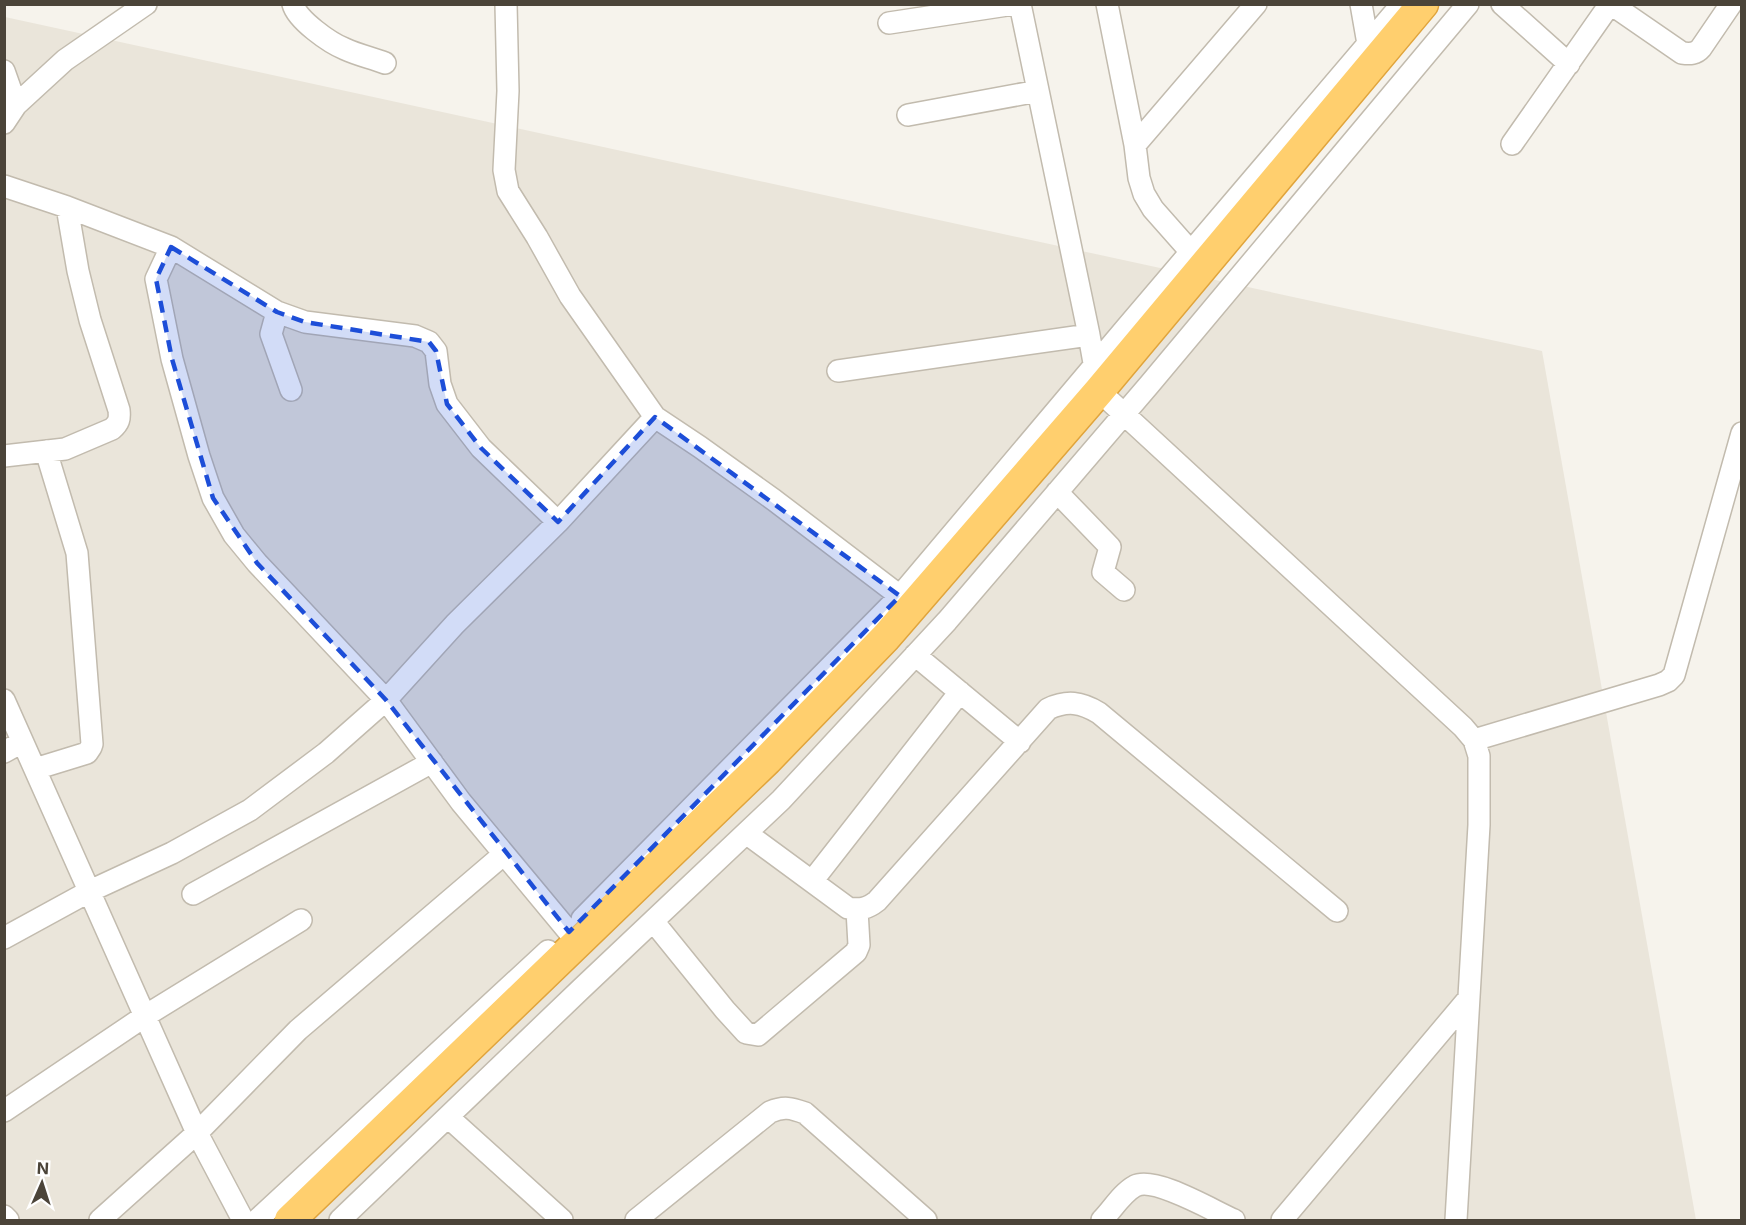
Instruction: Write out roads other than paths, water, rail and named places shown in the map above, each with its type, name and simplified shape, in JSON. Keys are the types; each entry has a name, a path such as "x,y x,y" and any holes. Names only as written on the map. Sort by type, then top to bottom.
{"highway":[{"path":"317,1221 612,936 803,748 898,650 991,547 1108,393 1423,4"},
{"path":"291,1221 767,760 918,601 1108,393 1447,4"}],"street":[{"path":"4,123 16,105 65,60 146,4"},
{"path":"293,4 294,10 300,17 333,43 385,63"},
{"path":"506,4 508,91 504,170 508,191 570,296 655,417 756,487 900,596"},
{"path":"889,23 1014,4"},
{"path":"1020,4 1089,335 1108,393 1463,727 1474,740 1479,756 1479,825 1456,1221"},
{"path":"1107,4 1135,145 1139,178 1144,194 1153,208 1191,252"},
{"path":"1135,145 1256,4"},
{"path":"1361,4 1368,44"},
{"path":"340,1221 781,800 947,621 1057,492 1108,393 1191,252 1402,4"},
{"path":"257,1221 569,932 900,596 1108,393 1468,4"},
{"path":"1502,4 1569,63"},
{"path":"1512,144 1610,4 1682,53 1690,54 1698,52 1731,4"},
{"path":"4,71 16,105"},
{"path":"908,115 1038,91"},
{"path":"4,186 67,207 171,247 277,312 305,322 415,336 429,342 436,351 440,384 447,404 481,448 558,522"},
{"path":"4,456 78,444 112,429 120,418 90,320 78,271 67,207"},
{"path":"171,247 156,279 172,360 213,498 234,535 257,563 386,700 461,802 569,932"},
{"path":"277,312 271,334 291,390"},
{"path":"838,371 1089,335"},
{"path":"4,938 90,891 172,853 250,810 326,753 386,700 455,624 558,522 655,417"},
{"path":"1474,740 1659,685 1674,675 1742,433"},
{"path":"35,769 87,753 92,747 77,554 46,451"},
{"path":"1057,492 1110,547 1103,572 1124,590"},
{"path":"915,655 1020,742"},
{"path":"813,880 960,692"},
{"path":"4,700 13,747 35,769 197,1133 243,1221"},
{"path":"746,833 813,880 848,908 857,910 868,908 877,901 1048,709 1058,704 1075,703 1085,705 1099,713 1337,911"},
{"path":"193,894 432,762"},
{"path":"100,1221 197,1133 298,1030 504,854"},
{"path":"653,921 725,1010 746,1033 753,1035 762,1032 856,952 860,945 857,910"},
{"path":"4,1110 145,1016 301,920"},
{"path":"1282,1221 1469,998"},
{"path":"636,1221 770,1112 781,1108 790,1108 805,1113 926,1221"},
{"path":"448,1117 562,1221"},
{"path":"1102,1221 1129,1190 1137,1185 1149,1183 1163,1187 1234,1221"},
{"path":"4,1216 8,1221"}]}
